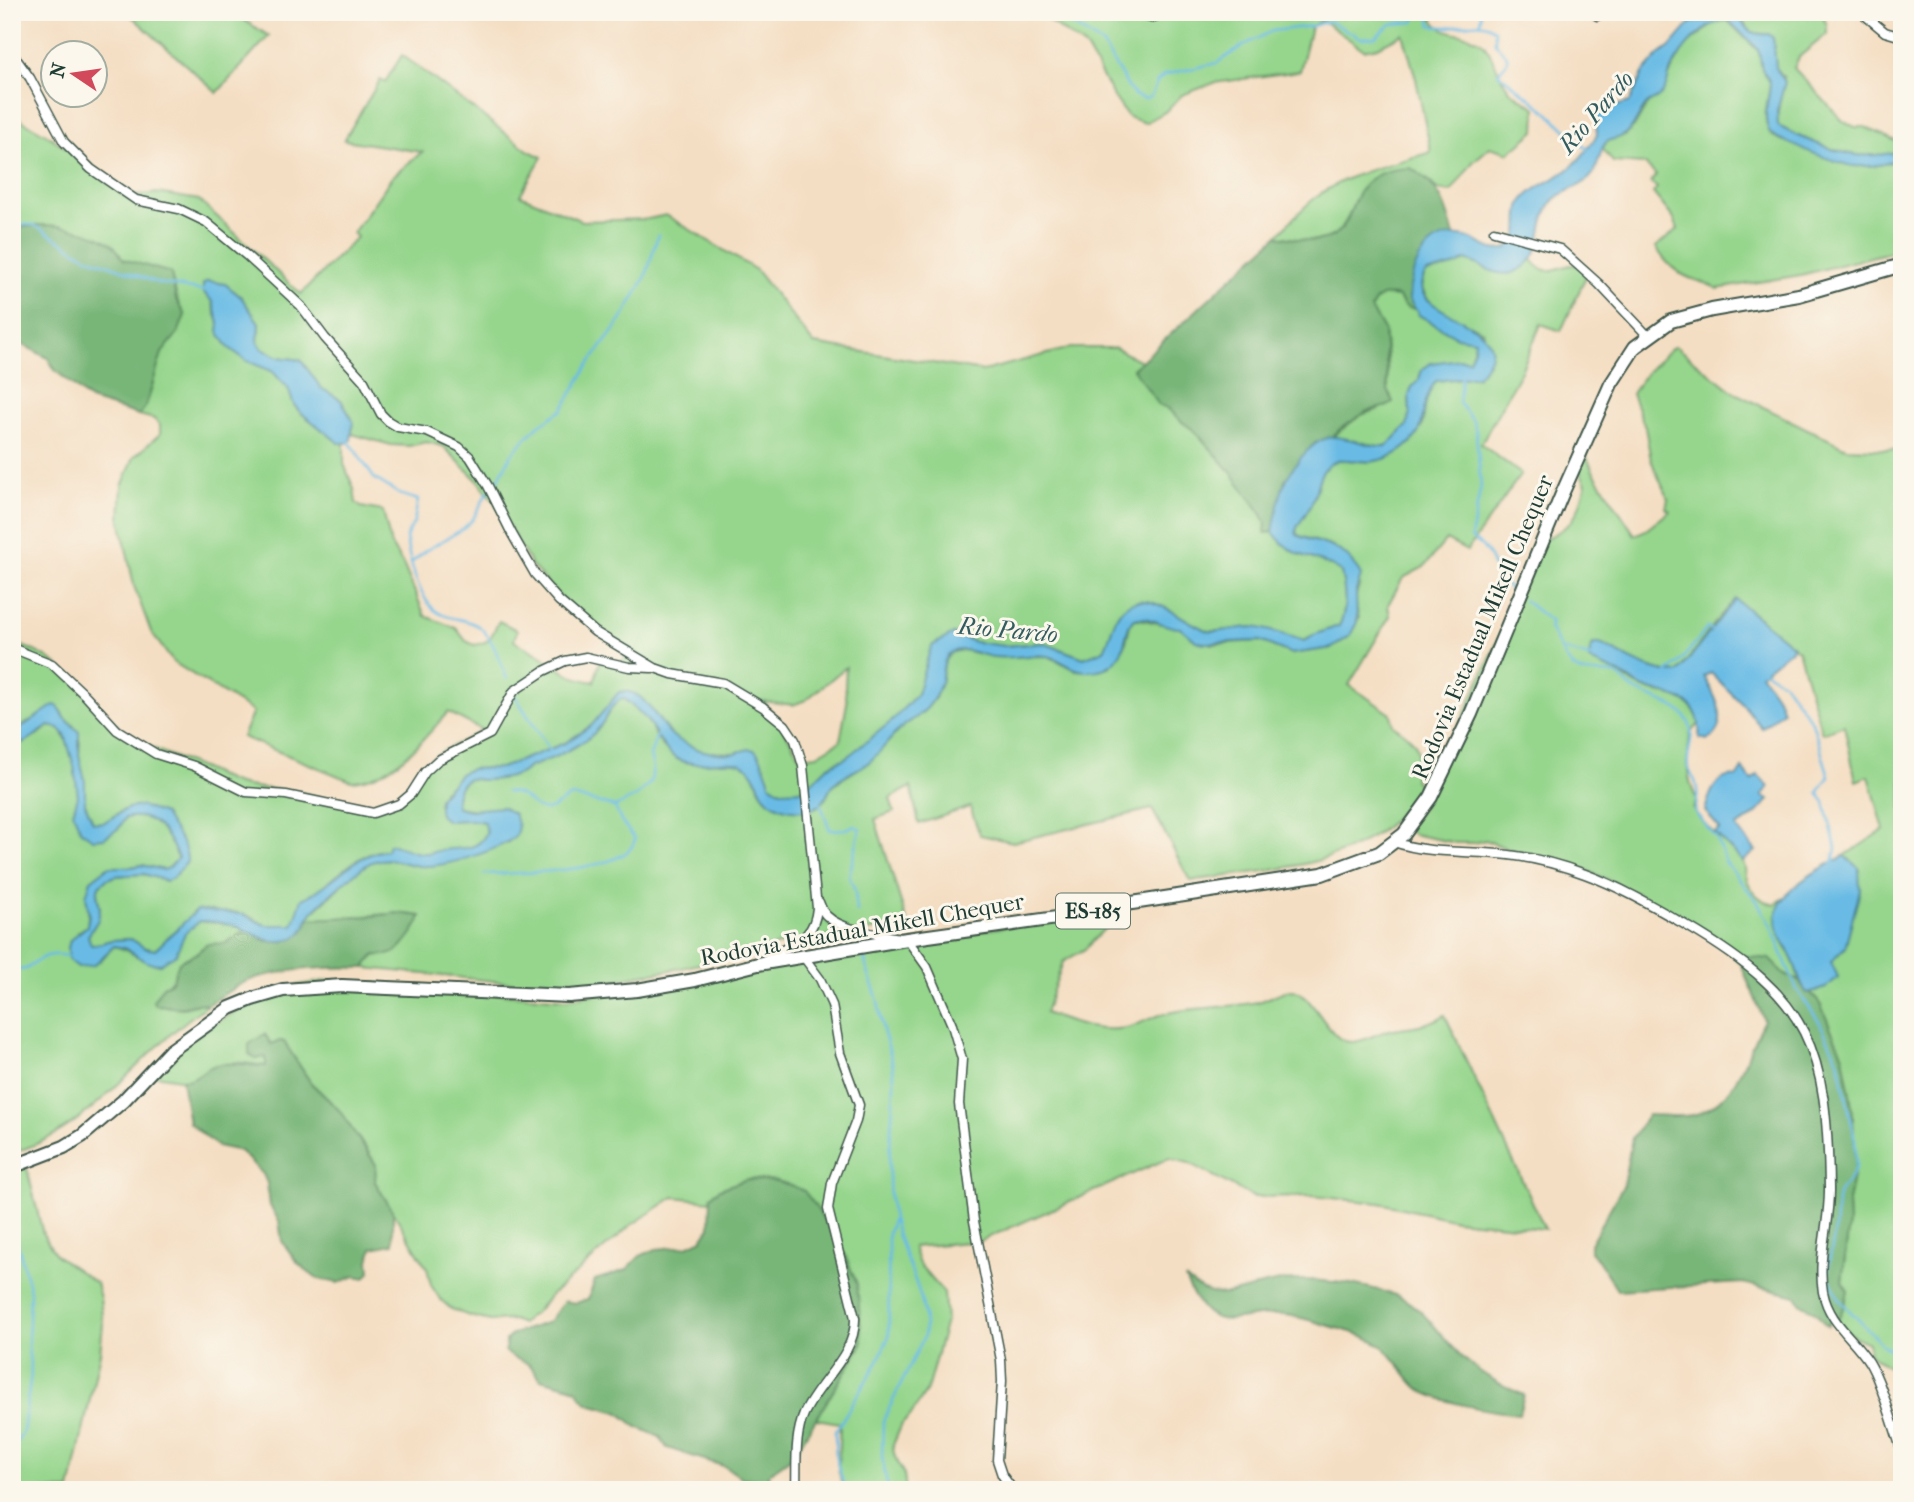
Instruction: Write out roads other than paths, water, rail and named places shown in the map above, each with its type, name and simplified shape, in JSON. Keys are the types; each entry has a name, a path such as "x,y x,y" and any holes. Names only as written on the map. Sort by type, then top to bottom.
{"main road":[{"name":"Rodovia Estadual Mikell Chequer","path":"12,1167 64,1147 82,1136 123,1101 170,1051 230,1008 283,990 342,986 569,996 637,990 758,964 1322,874 1379,853 1414,822 1431,797 1471,714 1562,494 1611,384 1635,347 1671,321 1712,310 1799,295 1902,265"}],"street":[{"path":"1129,12 1151,18 1168,12"},
{"path":"1861,12 1885,32 1902,37"},
{"path":"12,52 30,78 64,142 91,169 136,200 179,209 198,217 247,256 301,306 325,338 365,381 381,414 388,421 398,427 427,432 459,447 470,457 535,573 559,601 595,632 655,668 672,674 723,683 752,699 785,725 795,740 803,766 817,908 813,929 800,941 758,964"},
{"path":"1494,231 1560,249 1599,284 1648,336"},
{"path":"12,648 52,664 117,730 156,754 194,766 246,792 286,795 373,813 392,808 404,800 425,772 438,760 477,743 490,734 514,691 544,671 565,661 586,657 629,667 655,668"},
{"path":"1394,842 1420,850 1509,855 1551,863 1589,875 1656,908 1748,965 1793,1012 1816,1058 1825,1098 1829,1190 1822,1255 1823,1291 1838,1327 1868,1361 1877,1379 1902,1451"},
{"path":"816,896 826,916 831,919 866,932 907,939 927,967 952,1025 962,1059 959,1104 974,1221 1001,1360 997,1460 1002,1475 1013,1490"},
{"path":"796,1490 798,1434 804,1413 854,1336 855,1318 828,1209 832,1183 856,1121 859,1105 840,1053 832,1005 820,979 803,957"}],"water":[{"path":"1713,12 1739,13 1742,23 1749,30 1758,34 1769,34 1773,38 1776,68 1785,82 1777,111 1778,126 1848,154 1862,156 1902,151 1902,157 1878,165 1854,166 1808,151 1773,135 1766,119 1770,82 1762,69 1756,47 1728,20 1710,26 1694,38 1676,62 1661,95 1644,107 1627,133 1604,145 1589,179 1560,195 1551,204 1543,222 1537,250 1525,266 1515,272 1503,274 1465,260 1457,265 1426,273 1421,285 1424,296 1475,328 1491,347 1491,355 1478,376 1436,381 1428,395 1420,429 1405,448 1375,461 1337,460 1321,475 1313,499 1296,530 1297,535 1341,552 1355,565 1361,576 1356,591 1357,622 1350,636 1332,648 1292,654 1260,641 1204,643 1196,641 1181,628 1140,618 1130,624 1119,657 1102,669 1081,670 1047,656 1000,657 958,650 946,658 939,688 927,708 898,731 869,762 837,781 818,806 801,810 786,809 771,802 766,798 751,770 740,763 696,763 679,760 664,747 646,719 623,698 592,735 566,751 513,776 493,780 471,779 462,783 456,799 457,807 470,810 502,807 514,814 518,827 515,837 506,843 455,862 429,866 390,860 372,862 351,876 314,910 303,931 288,940 273,941 232,925 200,921 185,933 176,954 160,964 149,963 124,948 114,946 94,965 78,967 69,960 70,940 87,926 89,914 86,896 91,880 108,867 142,865 164,870 178,858 159,826 144,818 125,818 119,828 104,838 93,839 81,831 73,813 78,796 74,766 65,735 59,728 49,726 24,743 12,742 12,730 23,726 54,705 58,706 64,717 79,732 85,804 93,822 103,823 128,808 141,806 164,814 185,849 187,862 173,878 166,881 144,874 115,876 99,886 98,920 88,936 91,945 131,939 145,948 155,950 197,910 243,914 265,925 293,925 302,899 362,858 387,850 389,844 424,853 474,846 487,832 484,822 447,821 440,815 439,810 439,798 461,773 470,769 501,768 565,743 592,725 619,692 629,692 645,701 672,735 686,744 718,753 754,750 761,758 771,785 781,791 804,790 827,767 847,757 892,721 917,694 933,645 953,634 975,642 1004,646 1043,643 1084,658 1104,650 1118,615 1127,605 1138,601 1163,606 1209,631 1252,627 1305,641 1339,626 1345,606 1341,572 1289,549 1281,542 1273,532 1278,507 1293,467 1314,445 1333,437 1387,446 1407,426 1410,413 1409,395 1422,370 1431,363 1469,360 1475,340 1457,337 1419,315 1409,299 1412,275 1423,253 1440,239 1452,236 1465,237 1492,249 1510,246 1517,237 1520,207 1527,196 1574,164 1597,135 1596,118 1603,110 1630,102 1643,73 1659,55 1670,47 1695,18"},
{"path":"208,281 225,284 241,297 259,323 258,342 262,349 279,357 301,360 321,388 341,400 353,421 351,440 339,443 300,412 294,405 288,388 272,371 247,361 228,347 218,331 219,323 213,302 203,292 203,284"},
{"path":"1735,599 1794,647 1761,674 1779,700 1783,711 1762,728 1711,673 1704,676 1716,701 1720,718 1719,726 1708,740 1699,738 1696,713 1683,700 1642,687 1589,660 1594,644 1600,644 1650,668 1670,673 1679,672"},
{"path":"1742,769 1752,780 1758,775 1769,787 1762,796 1769,800 1746,822 1736,827 1756,851 1743,862 1715,833 1720,829 1705,811 1715,786 1724,778 1737,777"},
{"path":"1844,856 1859,868 1860,890 1845,947 1831,962 1838,977 1826,988 1807,993 1779,934 1776,917 1787,894 1798,884"}],"waterway":[{"name":"Rio Pardo","path":"1053,12 1103,45 1134,95 1145,99 1151,96 1157,82 1164,75 1217,63 1272,31 1329,21 1361,38 1375,37 1391,24 1414,22 1418,15 1424,12 1429,15 1431,25 1439,27 1473,23 1489,26 1495,30 1495,43 1507,56 1507,62 1498,73 1545,110 1575,141 1588,149"},
{"path":"1480,23 1481,12"},
{"path":"12,224 34,225 87,257 158,283 204,291"},
{"path":"498,480 511,455 525,439 538,426 562,410 589,364 622,319 646,276 658,235"},
{"path":"1461,378 1459,403 1474,422 1481,486 1471,538 1482,546 1490,557 1498,578 1516,594"},
{"path":"348,440 374,478 399,494 418,500 414,522 406,537 421,591 433,609 470,622 483,630 507,679"},
{"path":"411,563 425,551 463,529 473,519 488,491"},
{"path":"1524,600 1551,622 1549,628 1574,668 1583,673 1616,675 1634,689 1677,709 1688,721 1691,730 1688,767 1697,793 1695,812 1717,839 1726,863 1757,901 1771,926 1796,988 1820,1023 1839,1062 1855,1140 1856,1166 1852,1176 1839,1192 1828,1268 1829,1278 1840,1300 1851,1312 1884,1346 1902,1357"},
{"path":"1666,674 1680,662 1708,627 1711,630"},
{"path":"1563,650 1590,657"},
{"path":"1763,670 1784,683 1812,722 1829,776 1818,793 1825,802 1836,848 1833,864"},
{"path":"515,696 551,752"},
{"path":"506,792 519,794 536,807 547,810 572,796 615,807 635,797 651,782 653,767 650,756 657,735"},
{"path":"820,803 830,830 855,826 860,829 849,876 855,891 857,912"},
{"path":"484,874 543,872 593,865 614,859 629,851 635,839 621,821 615,807"},
{"path":"863,951 893,1069 890,1202 897,1233 919,1292 925,1322 924,1337 883,1421 882,1456 888,1490"},
{"path":"12,970 26,969 49,955 70,956"},
{"path":"12,1212 30,1291 28,1346 31,1374 23,1432 12,1450"},
{"path":"845,1490 836,1459 835,1432 877,1363 889,1336 888,1233 892,1221"}]}
